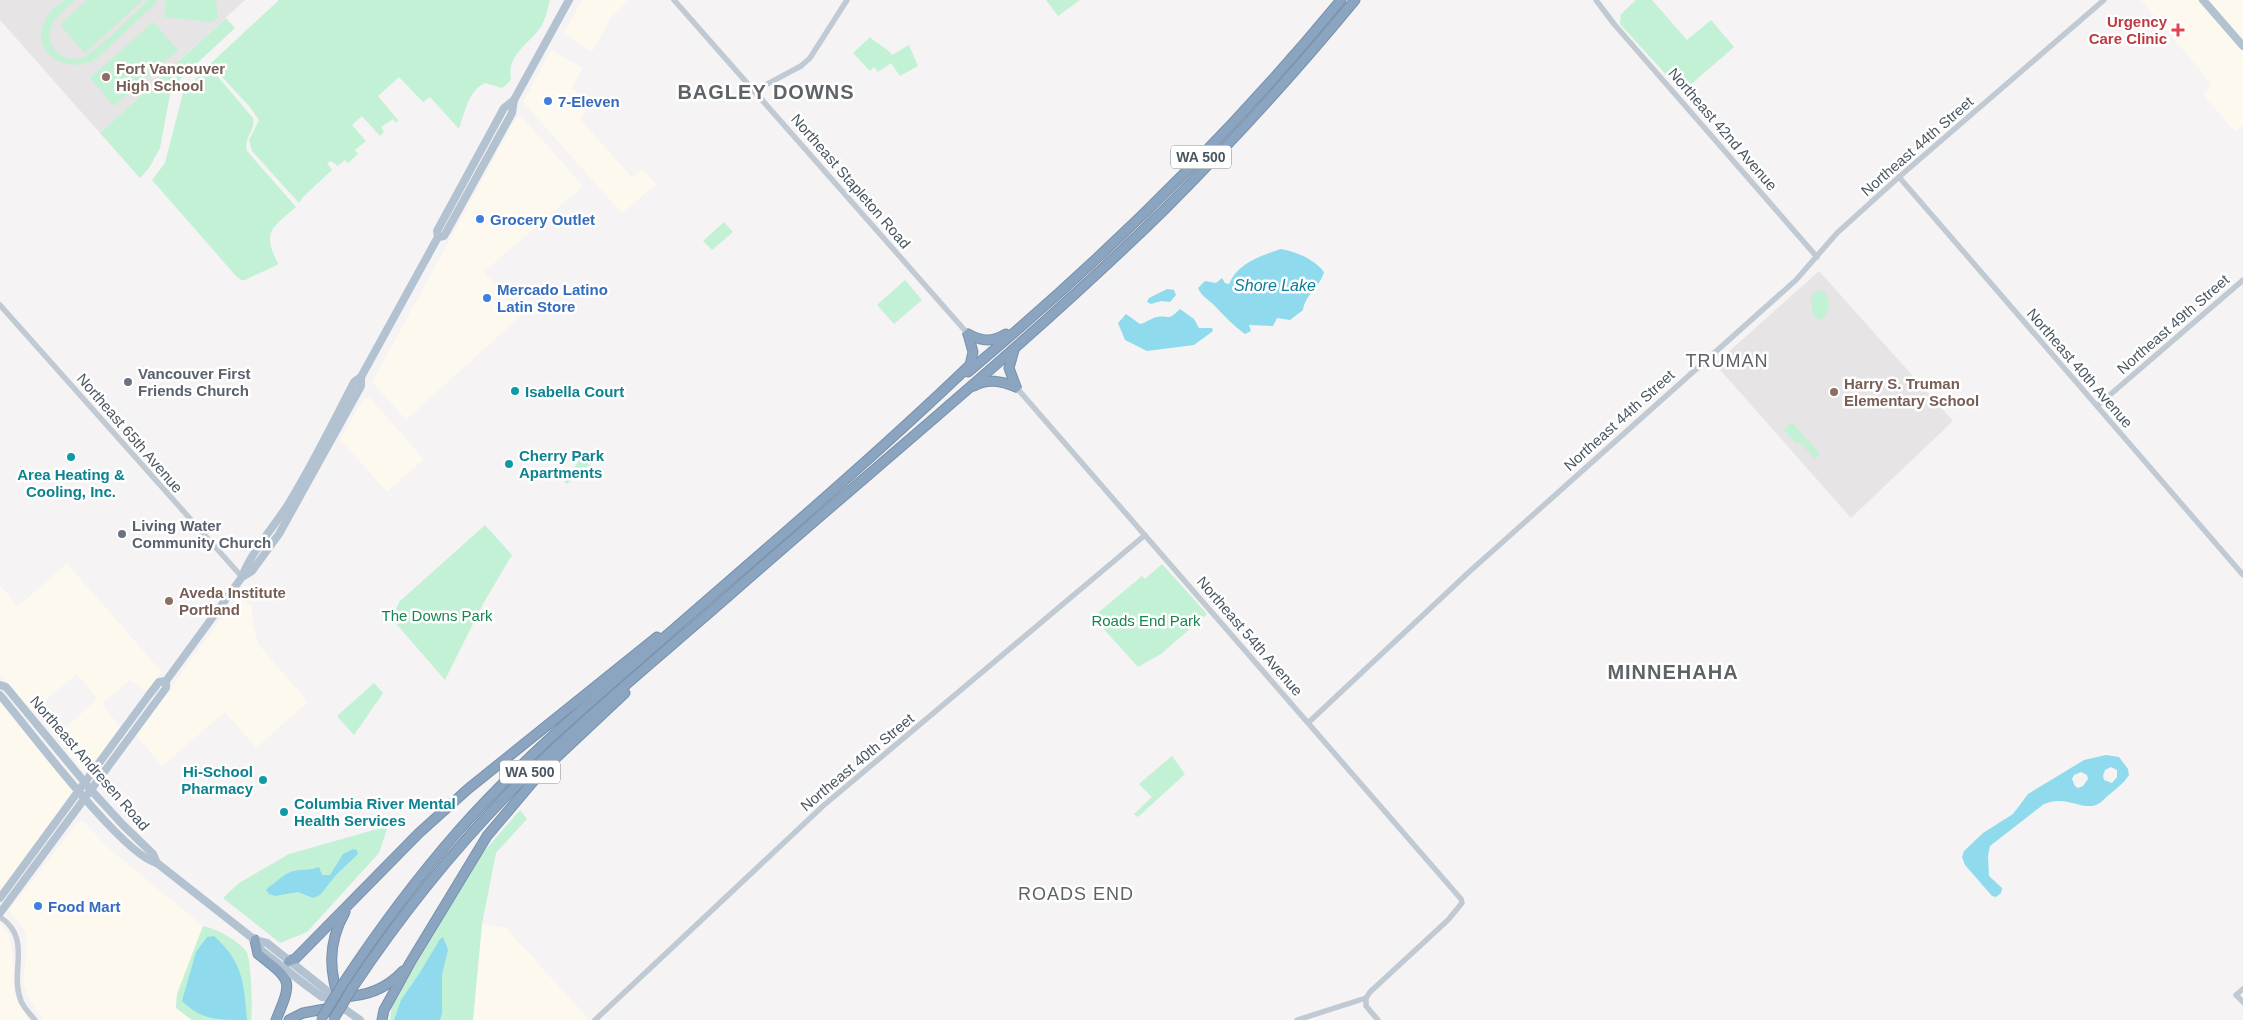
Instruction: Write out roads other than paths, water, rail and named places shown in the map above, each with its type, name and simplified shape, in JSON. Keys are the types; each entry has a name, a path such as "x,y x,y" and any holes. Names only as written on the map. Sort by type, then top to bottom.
{"highway":[{"name":"WA 500","path":"321,1019 344,982 409,891 482,806 563,726 1131,227 1272,81 1341,0"},
{"name":"WA 500","path":"333,1020 353,987 412,904 492,811 551,752 1016,346 1111,260 1191,182 1281,87 1354,0"},
{"path":"968,334 985,341 998,338 1050,300"},
{"path":"928,406 970,365 973,352 968,334"},
{"path":"1016,346 1010,357 1009,368 1016,387"},
{"path":"938,413 983,381 999,381 1016,387"},
{"path":"382,1020 384,1010 410,963 479,847 523,792 576,738 738,588"},
{"path":"289,961 295,959 441,812 492,768 661,633 713,595"},
{"path":"339,1020 331,968 332,941 339,922 353,900"},
{"path":"256,940 258,954 281,972 287,980 288,991 276,1020"},
{"path":"289,1020 335,1002 367,995 376,991 389,984 410,963"}],"main road":[{"path":"0,913 166,688 166,681 242,577 246,566 271,531 300,484 354,382 361,377 438,237 444,236 512,113 514,100 569,0"},
{"path":"2203,0 2243,46"},
{"path":"0,898 159,682 166,681"},
{"name":"Northeast Andresen Road","path":"0,685 6,687 86,781 91,790 153,854 157,863"},
{"path":"0,694 7,695 22,712 27,711"},
{"name":"Northeast Andresen Road","path":"0,694 85,798 114,831 141,856 147,861 157,863 256,940 267,943 326,990 335,1002"},
{"path":"24,723 29,722 38,732 46,734"},
{"name":"Northeast Andresen Road","path":"256,940 261,950 322,997 335,1002 360,1020"}],"street":[{"name":"Northeast Stapleton Road","path":"674,0 968,334"},
{"path":"754,91 801,66 810,58 848,0"},
{"name":"Northeast 42nd Avenue","path":"1596,0 1609,18 1817,257"},
{"name":"Northeast 44th Street","path":"1309,722 1483,560 1796,280 1837,233 2104,0"},
{"name":"Northeast 40th Avenue","path":"1899,177 2243,575"},
{"name":"Northeast 49th Street","path":"2097,406 2243,280"},
{"name":"Northeast 65th Avenue","path":"0,305 242,577"},
{"name":"Northeast 54th Avenue","path":"1016,387 1458,894 1462,903 1448,920 1370,992 1366,998"},
{"name":"Northeast 40th Street","path":"595,1020 823,806 1145,535"},
{"path":"0,917 11,926 17,937 18,988 21,1001 35,1020"},
{"path":"2243,989 2236,995 2243,1002"},
{"path":"1297,1020 1366,998 1366,1006 1378,1020"}],"water":[{"name":"Shore Lake","path":"1281,249 1299,254 1310,260 1324,272 1322,277 1304,305 1303,310 1290,320 1277,318 1273,326 1249,325 1251,331 1245,334 1203,296 1198,288 1205,281 1216,283 1222,278 1225,283 1229,284 1238,271 1250,261"},
{"path":"1167,289 1174,290 1176,295 1170,302 1161,301 1151,304 1147,302 1149,298"},
{"path":"1180,309 1194,319 1199,328 1212,328 1213,331 1194,345 1147,351 1125,340 1118,323 1126,314 1140,324 1157,317 1170,317"},
{"path":"2106,755 2119,757 2128,769 2129,775 2098,804 2086,806 2052,801 2044,804 1990,846 1988,856 1989,876 2002,888 2001,893 1996,897 1992,896 1965,865 1962,857 1964,851 1983,833 2013,814 2028,794 2084,760","holes":["2111,767 2117,770 2117,777 2112,783 2104,780 2103,776 2105,770","2081,772 2087,775 2088,779 2083,786 2078,788 2072,779 2074,775"]},
{"path":"353,849 357,850 358,854 336,875 320,895 313,898 298,892 275,896 269,894 266,890 284,875 294,871 319,867 322,875 330,875 343,854"},
{"path":"214,936 231,955 240,974 245,995 247,1020 210,1018 196,1012 182,1001 196,952 207,937"},
{"path":"443,937 448,950 442,975 442,1013 440,1020 394,1020 401,1000"}],"place":[{"name":"Urgency Care Clinic","path":"2178,30"},
{"name":"Fort Vancouver High School","path":"106,77"},
{"name":"7-Eleven","path":"548,101"},
{"name":"Grocery Outlet","path":"480,219"},
{"name":"Mercado Latino Latin Store","path":"487,298"},
{"name":"Vancouver First Friends Church","path":"128,382"},
{"name":"Isabella Court","path":"515,391"},
{"name":"Harry S. Truman Elementary School","path":"1834,392"},
{"name":"Area Heating & Cooling, Inc.","path":"71,457"},
{"name":"Cherry Park Apartments","path":"509,464"},
{"name":"Living Water Community Church","path":"122,534"},
{"name":"Aveda Institute Portland","path":"169,601"},
{"name":"Hi-School Pharmacy","path":"263,780"},
{"name":"Columbia River Mental Health Services","path":"284,812"},
{"name":"Food Mart","path":"38,906"}],"district":[{"name":"BAGLEY DOWNS","path":"766,92"},
{"name":"TRUMAN","path":"1727,361"},
{"name":"MINNEHAHA","path":"1673,672"},
{"name":"ROADS END","path":"1076,894"}],"park label":[{"name":"The Downs Park","path":"437,615"},
{"name":"Roads End Park","path":"1146,620"}]}
